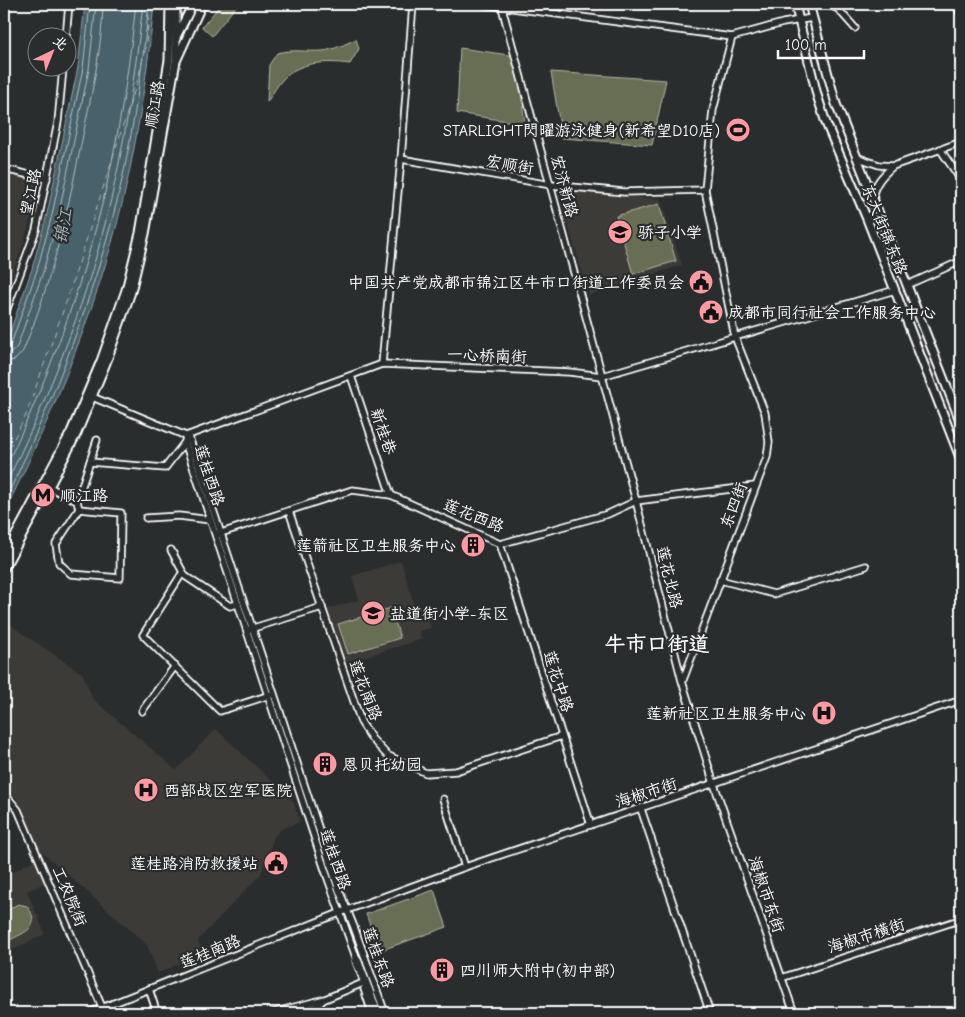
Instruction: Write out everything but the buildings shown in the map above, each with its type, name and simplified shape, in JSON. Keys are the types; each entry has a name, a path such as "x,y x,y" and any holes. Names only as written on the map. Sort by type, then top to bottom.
{"highway":[{"path":"357,961 377,1013"}],"main road":[{"name":"顺江路","path":"4,557 90,396 132,268 144,212 170,51 170,4"},
{"name":"顺江路","path":"4,568 49,487 122,322 147,227 176,61 176,4"},
{"path":"170,51 193,4"},
{"path":"176,61 202,4"},
{"name":"东大街锦东路","path":"795,4 826,123 895,290 961,460"},
{"name":"东大街锦东路","path":"809,4 836,104 850,144 908,285 961,423"},
{"path":"837,150 850,144"},
{"path":"860,204 872,199"}],"street":[{"path":"67,28 69,4"},
{"path":"382,364 413,4"},
{"path":"482,4 732,37 812,18"},
{"path":"827,4 838,9 855,28"},
{"path":"957,4 961,16"},
{"name":"宏济新路","path":"501,5 602,376"},
{"name":"东四街","path":"682,681 767,457 769,442 761,401 735,337 705,190 713,110 732,37"},
{"name":"望江路","path":"4,317 36,230 58,122 62,78"},
{"path":"872,199 874,188 879,179 893,166 961,142"},
{"path":"940,149 961,180"},
{"path":"855,156 879,165 893,166"},
{"name":"宏顺街","path":"401,159 551,185 624,192 705,190"},
{"path":"4,169 47,178"},
{"path":"908,285 961,261"},
{"name":"一心桥南街","path":"186,439 382,364 568,372 602,376 895,290"},
{"name":"新桂巷","path":"351,376 391,495"},
{"name":"莲花北路","path":"602,376 682,681 714,784"},
{"path":"90,396 186,439 165,468 90,462"},
{"name":"莲桂西路","path":"186,439 210,520 218,534 344,912"},
{"name":"莲桂西路","path":"186,439 190,440 238,604 250,629"},
{"path":"80,509 77,501 96,440"},
{"name":"莲花西路","path":"218,534 352,490 391,495 500,544 608,514 636,501 755,486"},
{"path":"49,487 77,501"},
{"path":"80,509 121,513 120,578 71,574 59,563 56,544 80,509"},
{"name":"莲花南路","path":"289,511 361,722 372,739 387,755 426,773 456,771 562,736"},
{"path":"146,518 179,516 210,520"},
{"name":"莲花中路","path":"500,544 591,825"},
{"path":"171,550 185,576 230,606 238,604"},
{"path":"720,580 774,594 866,566"},
{"path":"182,572 143,635 220,711 271,695"},
{"path":"250,629 322,607"},
{"path":"142,710 174,666"},
{"name":"海椒市街","path":"344,912 465,867 961,700"},
{"name":"海椒市东街","path":"714,784 793,1013"},
{"name":"工农院街","path":"4,793 18,810 100,1010"},
{"path":"443,799 465,867"},
{"path":"641,809 710,1013"},
{"name":"莲桂东路","path":"344,912 372,1013"},
{"name":"莲桂东路","path":"344,912 385,1013"},
{"name":"莲桂南路","path":"88,1013 100,1010 344,912"},
{"name":"海椒市横街","path":"781,978 959,920"},
{"path":"272,1013 325,999 363,983"},
{"path":"149,990 157,1013"},
{"path":"310,1013 325,999"}],"shaded area":[{"path":"4,168 42,182 21,251 4,296"},
{"name":"骄子小学","path":"577,192 660,199 682,265 589,295 559,195"},
{"name":"盐道街小学-东区","path":"401,561 417,614 426,612 431,628 419,631 422,639 344,663 327,609 359,600 352,576"},
{"name":"西部战区空军医院","path":"4,617 16,629 83,674 93,699 176,770 216,729 293,801 300,822 281,829 274,837 261,874 198,940 201,954 158,973 147,945 39,849 16,798 4,783"},
{"path":"36,859 47,882 27,891 45,934 4,954 4,869 9,874"}],"green space":[{"path":"221,4 233,4 236,6 212,36 202,27"},
{"path":"356,39 359,49 350,64 323,63 297,69 281,81 267,102 269,65 277,53 326,50"},
{"path":"460,48 516,56 525,124 457,113"},
{"path":"551,72 666,80 652,145 562,138"},
{"path":"659,204 676,261 633,274 616,216"},
{"path":"391,608 400,638 348,654 338,624"},
{"path":"434,890 447,927 379,951 366,914"},
{"path":"18,904 27,906 32,914 32,925 24,933 4,943 4,912"}],"water":[{"name":"锦江","path":"85,4 154,4 148,59 130,170 106,262 68,372 4,513 4,349 32,269 47,214 76,78 78,78"}],"ferry route":[{"path":"4,458 26,415 68,297 138,79 146,46 150,4"}],"place":[{"name":"STARLIGHT閃曜游泳健身(新希望D10店)","path":"738,130"},
{"name":"骄子小学","path":"620,232"},
{"name":"中国共产党成都市锦江区牛市口街道工作委员会","path":"701,282"},
{"name":"成都市同行社会工作服务中心","path":"711,312"},
{"name":"顺江路","path":"43,495"},
{"name":"莲箭社区卫生服务中心","path":"473,545"},
{"name":"盐道街小学-东区","path":"373,613"},
{"name":"莲新社区卫生服务中心","path":"824,713"},
{"name":"恩贝托幼园","path":"325,764"},
{"name":"西部战区空军医院","path":"146,790"},
{"name":"莲桂路消防救援站","path":"276,863"},
{"name":"四川师大附中(初中部)","path":"442,970"}],"district":[{"name":"牛市口街道","path":"657,644"}]}
